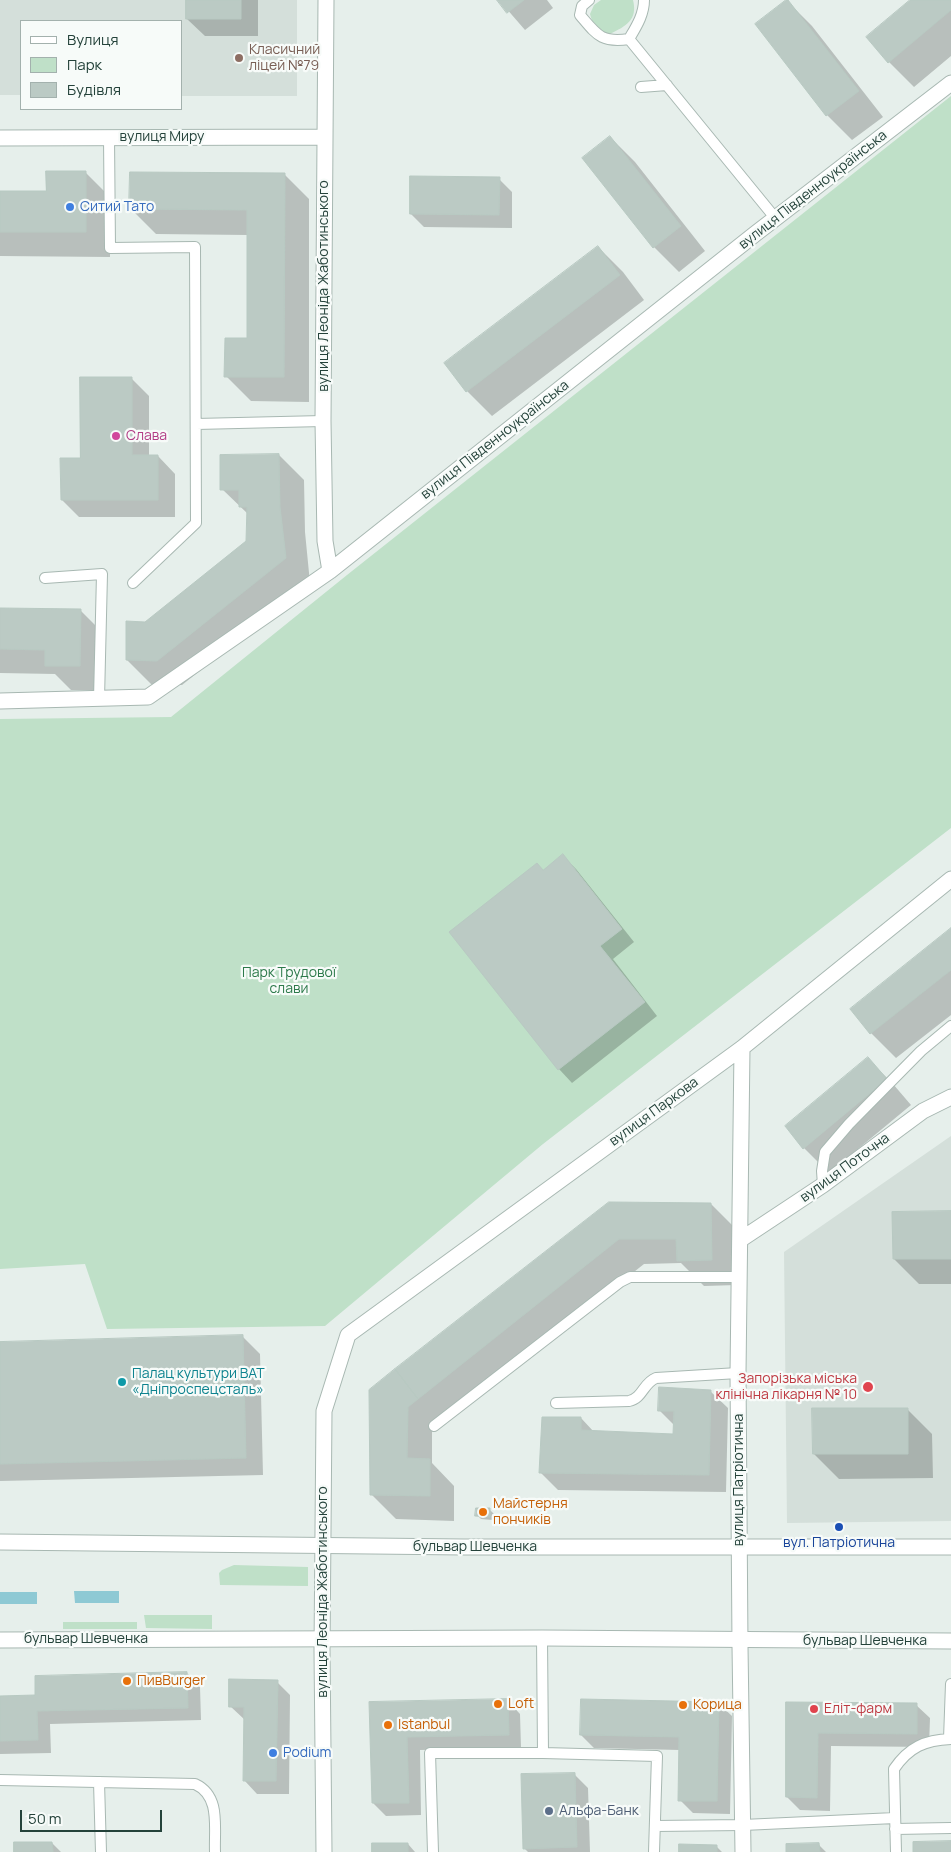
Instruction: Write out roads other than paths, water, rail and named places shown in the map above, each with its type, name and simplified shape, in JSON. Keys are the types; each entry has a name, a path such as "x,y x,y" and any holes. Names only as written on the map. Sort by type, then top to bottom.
{"street":[{"name":"вулиця Леоніда Жаботинського","path":"326,0 323,421 325,541 330,571"},
{"name":"вулиця Південноукраїнська","path":"0,701 148,697 330,571 951,83"},
{"name":"вулиця Миру","path":"0,138 324,137"},
{"name":"вулиця Паркова","path":"348,1335 742,1048 951,879"},
{"name":"вулиця Патріотична","path":"742,1048 738,1373 743,1852"},
{"name":"вулиця Поточна","path":"740,1240 823,1185 923,1111 951,1097"},
{"name":"вулиця Леоніда Жаботинського","path":"324,1852 322,1545 324,1411 348,1335"},
{"name":"бульвар Шевченка","path":"0,1542 464,1547 951,1547"},
{"name":"бульвар Шевченка","path":"0,1640 542,1638 951,1641"}],"lane":[{"path":"589,0 582,6 580,15 598,36 613,41 629,39"},
{"path":"629,39 638,24 644,0"},
{"path":"629,39 776,219"},
{"path":"641,87 667,85"},
{"path":"109,137 110,248 195,247 196,524 133,583"},
{"path":"196,424 323,421"},
{"path":"46,578 102,574 99,698"},
{"path":"823,1185 822,1171 825,1152 921,1051 951,1026"},
{"path":"434,1426 620,1282 630,1277 739,1277"},
{"path":"556,1403 629,1401 638,1398 648,1383 656,1378 738,1373"},
{"path":"542,1638 542,1753"},
{"path":"896,1852 894,1769 901,1758 912,1749 930,1740 950,1739 951,1684"},
{"path":"432,1852 430,1753 657,1756 654,1852"},
{"path":"0,1780 195,1784 204,1788 209,1794 214,1807 215,1852"},
{"path":"99,1782 101,1852"},
{"path":"655,1826 742,1825 895,1818"},
{"path":"895,1829 951,1828"}],"water":[{"path":"74,1591 119,1591 119,1603 75,1603"},
{"path":"0,1592 37,1592 37,1604 0,1604"}],"place":[{"name":"Класичний ліцей №79","path":"239,58"},
{"name":"Ситий Тато","path":"70,207"},
{"name":"Слава","path":"116,436"},
{"name":"Палац культури ВАТ «Дніпроспецсталь»","path":"122,1382"},
{"name":"Запорізька міська клінічна лікарня № 10","path":"868,1387"},
{"name":"Майстерня пончиків","path":"483,1512"},
{"name":"вул. Патріотична","path":"839,1527"},
{"name":"ПивBurger","path":"127,1681"},
{"name":"Loft","path":"498,1704"},
{"name":"Корица","path":"683,1705"},
{"name":"Еліт-фарм","path":"814,1709"},
{"name":"Istanbul","path":"388,1725"},
{"name":"Podium","path":"273,1753"},
{"name":"Альфа-Банк","path":"549,1811"}],"park label":[{"name":"Парк Трудової слави","path":"289,982"}]}
